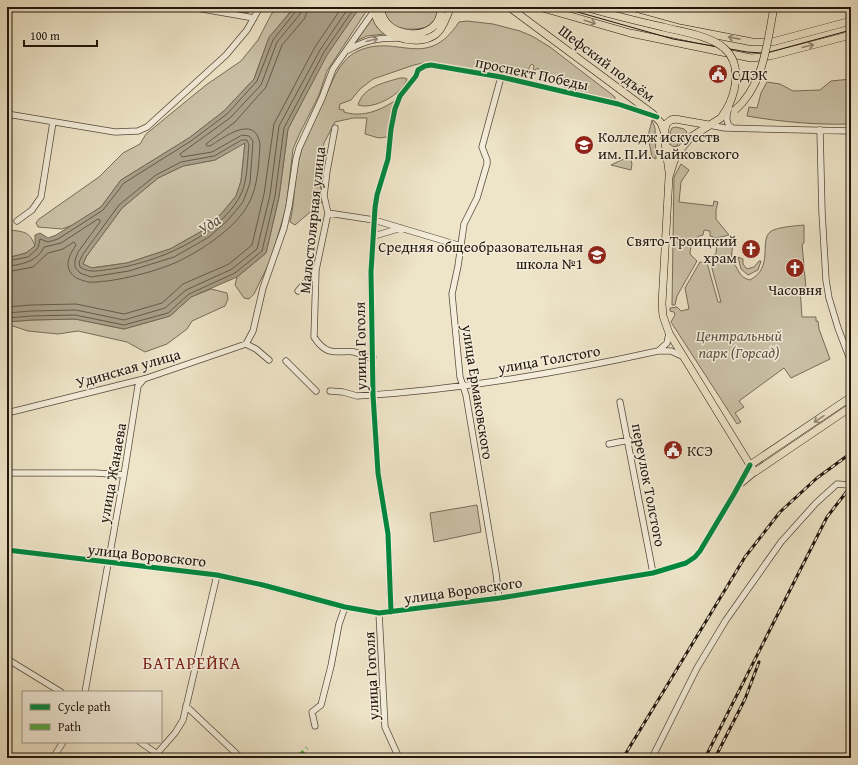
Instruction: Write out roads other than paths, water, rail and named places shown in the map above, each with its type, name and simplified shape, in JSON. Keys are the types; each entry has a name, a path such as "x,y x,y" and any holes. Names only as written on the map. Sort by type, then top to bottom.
{"main road":[{"path":"376,8 391,28 400,32 419,33 428,31 435,26 440,17 441,7"},
{"path":"376,8 377,21 391,34 401,38 425,39 436,35 442,27 450,7"},
{"name":"Шефский подъём","path":"509,7 657,117 664,131"},
{"path":"539,7 630,33 751,58 770,56 851,35"},
{"path":"585,7 700,37 719,45 731,58 736,71 736,87 728,114"},
{"path":"605,7 680,28 752,42 772,42 851,21"},
{"path":"669,177 674,161 690,137 728,114 744,101 756,82 761,67 774,7"},
{"path":"709,125 675,119 666,124 664,131 667,147 669,177 662,304 663,316 668,332 755,472 851,407"},
{"path":"682,121 690,128 690,137"},
{"path":"667,147 674,151 681,149"},
{"path":"750,465 851,397"}],"street":[{"path":"191,7 254,18"},
{"path":"7,114 116,132 138,131 148,127 226,55 239,41 260,7"},
{"path":"269,360 256,349 246,344 250,338 263,288 284,228 292,192 296,159 299,148 322,98 333,69 376,8"},
{"path":"346,52 368,40 377,38 401,38"},
{"name":"проспект Победы","path":"409,84 418,70 425,66 431,65 501,77 618,104 657,117"},
{"name":"улица Ермаковского","path":"499,598 466,395 460,377 452,294 462,246 464,224 477,198 487,164 482,147 501,77"},
{"name":"улица Гоголя","path":"391,612 388,534 378,473 373,395 371,272 377,196 388,159 391,129 395,110 400,96 409,84"},
{"path":"618,104 621,102 623,97 622,90"},
{"path":"728,114 729,126 734,128"},
{"path":"17,221 32,210 41,197 53,122"},
{"path":"709,125 734,128 851,131"},
{"name":"Малостолярная улица","path":"335,128 324,196 328,213 316,270 314,337 319,346 326,351 358,352 364,357 373,357"},
{"path":"820,130 822,212 826,280 829,298 838,328 851,362"},
{"path":"328,213 374,220 462,246"},
{"path":"374,236 401,228"},
{"path":"298,291 316,270"},
{"path":"658,351 667,343 668,332"},
{"name":"Удинская улица","path":"7,413 144,378 246,344"},
{"name":"улица Толстого","path":"330,391 343,392 358,396 373,395 463,386 578,367 658,351 671,351 682,356"},
{"path":"286,361 316,391"},
{"name":"улица Жанаева","path":"85,691 124,475 138,386 144,378"},
{"name":"переулок Толстого","path":"620,402 654,573"},
{"path":"609,444 628,440"},
{"path":"739,486 750,465"},
{"path":"739,486 755,472"},
{"path":"7,473 124,475"},
{"path":"652,758 697,668 726,620 781,542 816,503 837,484 849,485 851,487"},
{"name":"улица Воровского","path":"7,550 217,575 263,585 345,607 379,613 391,612 499,598 654,573 686,563 695,557 739,486"},
{"path":"153,758 175,733 183,720 217,575"},
{"path":"315,726 312,712 321,705 331,666 339,624 345,607"},
{"name":"улица Гоголя","path":"379,613 385,727 399,758"},
{"path":"7,659 59,691"},
{"path":"186,706 241,758"},
{"path":"53,758 62,743"},
{"path":"142,743 164,758"}],"water":[{"path":"295,7 360,7 327,55 288,129 279,197 266,253 237,277 191,297 170,316 124,329 75,319 7,322 7,258 26,253 35,246 35,235 40,233 48,238 56,235 101,207 121,180 189,138 224,111 254,79 269,37","holes":["245,143 241,181 236,196 222,213 204,230 170,249 127,263 92,268 83,264 86,257 122,208 158,178 183,166 215,160"]}],"tram line":[{"path":"560,7 673,39 747,52 770,52 851,30"}],"railway":[{"path":"623,758 745,557 780,512 817,478 851,453"},
{"path":"705,758 827,517 851,486"},
{"path":"715,758 745,699 759,662"}],"place":[{"name":"СДЭК","path":"718,74"},
{"name":"Колледж искусств им. П.И. Чайковского","path":"584,145"},
{"name":"Свято-Троицкий храм","path":"751,249"},
{"name":"Средняя общеобразовательная школа №1","path":"597,255"},
{"name":"Часовня","path":"795,268"},
{"name":"КСЭ","path":"673,450"}],"district":[{"name":"БАТАРЕЙКА","path":"192,662"}],"water label":[{"name":"Уда","path":"209,224"}],"park label":[{"name":"Центральный парк (Горсад)","path":"739,344"}]}
